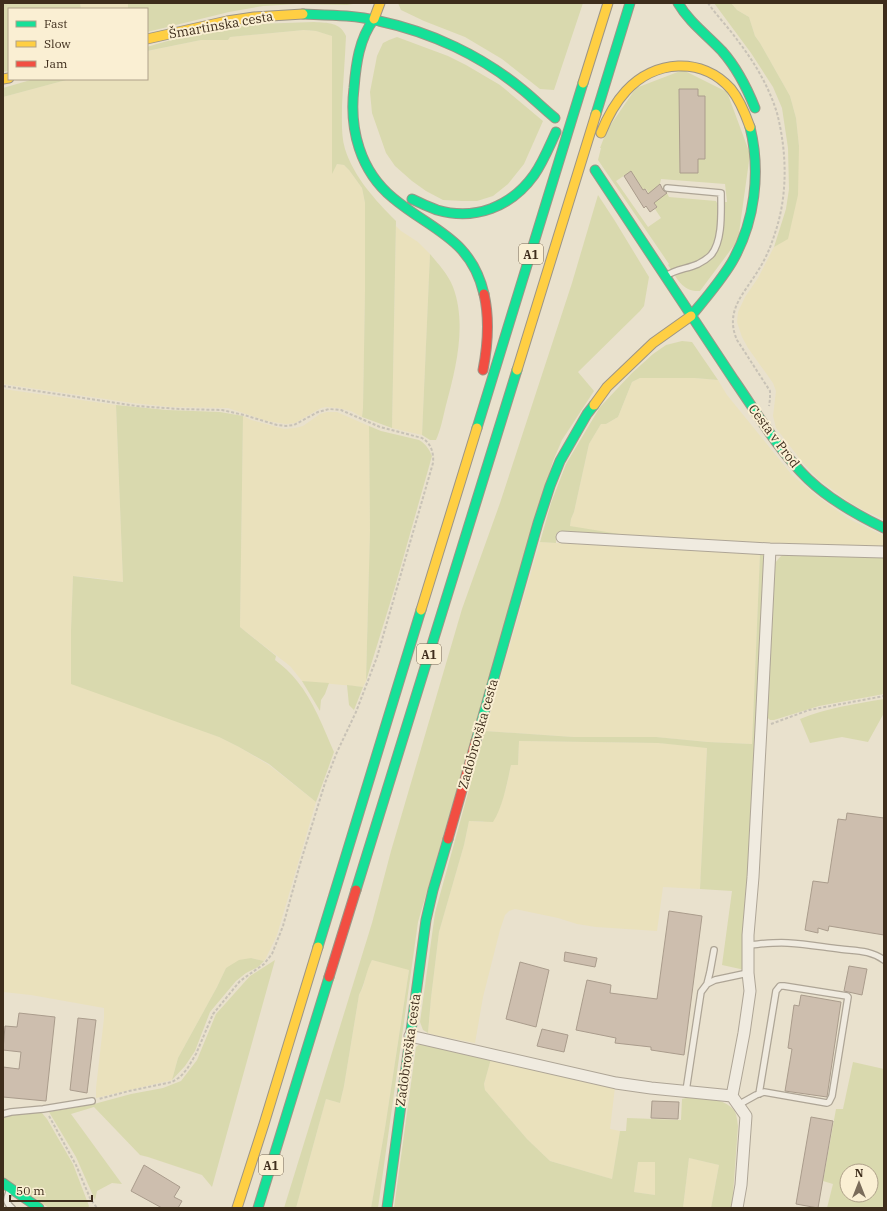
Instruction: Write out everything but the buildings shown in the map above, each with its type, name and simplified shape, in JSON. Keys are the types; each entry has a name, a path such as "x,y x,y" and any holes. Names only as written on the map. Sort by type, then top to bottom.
{"main road":[{"path":"380,3 374,19 366,31 359,51 352,102 354,132 361,155 375,180 405,208 437,228 458,245 467,255 478,275 485,296 488,320 488,347 481,380"},
{"name":"A1","path":"237,1208 608,3"},
{"name":"A1","path":"258,1208 630,3"},
{"path":"678,3 693,23 716,45 743,79 758,118"},
{"name":"Šmartinska cesta","path":"148,39 253,17 309,13 374,19 410,28 468,53 512,81 558,117 552,144 539,168 527,184 514,197 496,208 473,214 448,213 424,206 406,195"},
{"path":"374,19 374,37"},
{"path":"572,88 578,75 591,60"},
{"path":"598,142 607,118 627,89 642,77 660,68 684,66 703,70 720,79 734,93 739,101 750,129 754,148 756,182 753,205 744,238 732,262 691,316"},
{"path":"573,186 591,162 593,155"},
{"name":"Cesta v Prod","path":"595,170 758,417 783,451 819,488 844,507 884,528"},
{"name":"Zadobrovška cesta","path":"387,1208 426,920 433,890 536,530 550,486 560,461 572,439 587,414 607,387 653,342 719,296"},
{"path":"470,448 472,411"},
{"path":"7,1186 38,1208"}],"street":[{"path":"562,537 770,549 884,552"},
{"path":"735,1101 750,991 748,973 748,935 753,877 770,549"},
{"path":"410,1036 616,1083 686,1091 735,1101 746,1116 741,1185 737,1208"}],"lane":[{"path":"666,276 673,271 697,264 710,255 716,246 721,214 721,193 667,188"},
{"path":"748,945 788,943 856,950 868,952 879,956 884,960"},
{"path":"686,1091 701,992 707,984 714,950"},
{"path":"707,984 715,980 748,973"},
{"path":"735,1101 759,1094 764,1092 827,1103 830,1102 848,997 780,986 776,991 759,1094"},
{"path":"3,1114 92,1101"},
{"path":"7,1186 6,1200 7,1204 12,1208"}],"path":[{"path":"3,386 138,406 222,410 277,425 286,426 294,425 318,412 329,409 341,410 380,427 422,438 427,441 434,454 433,463 377,657 356,712 337,752 325,783 283,926 272,954 264,964 240,981 213,1014 196,1054 180,1077 172,1082 92,1101"},
{"path":"761,728 809,710 884,696"},
{"path":"43,1109 50,1118 76,1165 90,1198 97,1208"}],"shaded area":[{"path":"80,3 128,3 128,8 81,8"},
{"path":"731,3 884,3 884,519 863,510 848,501 818,479 803,463 776,428 773,416 776,391 773,383 748,348 742,337 737,322 738,312 745,297 758,278 774,247 779,244 799,146 796,118 790,96 755,36 749,17 737,10"},
{"path":"304,30 316,31 333,36 332,173 337,164 344,165 362,188 365,203 365,291 362,417 351,411 326,407 321,408 295,423 286,424 267,421 228,408 171,407 133,403 3,384 3,97 66,80 148,80 148,51 201,40 228,40 230,37"},
{"path":"396,226 418,242 430,254 422,435 392,428"},
{"path":"640,378 695,378 718,380 727,395 792,475 818,497 849,519 884,536 884,547 619,537 570,526 589,444 601,424 606,424 618,417 632,382"},
{"path":"3,389 116,405 123,582 73,576 71,630 176,721 219,737 239,747 269,765 316,802 277,935 264,961 251,958 226,968 178,1058 172,1080 96,1098 104,1008 31,995 3,992"},
{"path":"337,412 369,426 370,530 366,681 363,687 302,681 290,666 240,627 243,416 251,420 284,429 303,426 320,414"},
{"path":"540,542 760,553 752,744 708,742 656,737 573,737 485,731"},
{"path":"519,741 658,743 707,747 700,889 663,887 657,931 596,927 515,909 509,911 505,915 500,930 483,997 475,1043 438,1036 428,1033 439,932 464,845 469,821 483,822 500,807 511,765 518,765"},
{"path":"372,960 409,969 385,1128 371,1208 296,1208 326,1099 340,1103 359,995 363,987 368,967"},
{"path":"491,1059 615,1087 610,1129 620,1131 612,1179 550,1161 527,1139 485,1090 484,1084"},
{"path":"689,1158 719,1165 711,1208 683,1208"},
{"path":"638,1162 655,1162 655,1195 634,1192"}],"green space":[{"path":"3,3 80,3 81,8 8,8 8,71 3,72"},
{"path":"128,3 359,3 347,5 297,4 263,6 229,12 148,32 148,8 128,8"},
{"path":"398,3 583,3 554,90 540,89 502,59 465,37 401,10"},
{"path":"714,3 731,3 737,10 749,17 755,36 790,96 796,118 799,146 798,195 788,239 774,247 786,209 789,189 788,148 782,108 773,87 751,53"},
{"path":"314,22 329,23 340,28 346,36 342,106 342,133 345,149 354,169 366,188 396,221 392,428 362,417 365,291 365,203 362,188 344,165 337,164 332,174 332,36 316,31 304,30 230,37 228,40 201,40 148,51 148,47 187,36 239,26"},
{"path":"397,37 448,56 466,65 500,85 543,121 524,164 508,184 493,196 477,201 443,200 426,191 412,181 395,166 386,153 372,113 370,92 377,56 383,43"},
{"path":"683,70 727,92 750,154 738,240 700,291 694,291 684,287 677,279 668,265 669,264 598,160 600,148 607,130 636,88","holes":["679,89 697,89 698,96 705,96 705,158 698,159 680,173","631,171 639,184 632,189 636,195 646,189 657,207 655,209 661,218 648,227 616,181","661,179 725,184 727,202 724,202 723,205 718,205 716,201 669,197 667,193 664,195 657,186 660,184"]},
{"path":"31,80 66,80 3,97 3,88"},
{"path":"598,195 649,277 644,306 578,372 594,391 562,440 553,461 418,922 378,1208 371,1208 385,1128 409,970 372,960 359,995 340,1103 326,1099 296,1208 284,1208 372,923 391,851 462,609 500,503 572,283"},
{"path":"430,254 449,278 453,287 457,301 460,331 453,376 442,423 436,440 430,440 422,435"},
{"path":"682,341 692,342 718,380 695,378 640,378 632,382 618,417 606,424 601,424 589,444 570,526 619,534 619,537 557,532 556,543 540,542 551,503 566,464 600,407 632,373 653,354 666,345"},
{"path":"116,405 167,410 220,412 243,416 240,627 276,656 275,660 295,678 318,715 334,752 316,802 269,764 219,737 71,684 73,576 123,582"},
{"path":"369,426 381,431 419,440 424,443 432,456 395,587 366,681 370,530"},
{"path":"760,553 766,555 745,970 722,965 732,891 700,889 707,748 658,743 519,741 518,765 511,765 502,802 493,822 469,821 464,845 439,932 428,1033 423,1030 420,1022 435,913 485,731 573,737 656,737 708,742 752,744"},
{"path":"784,554 884,557 884,694 819,706 774,720 770,720 767,717 775,563"},
{"path":"302,681 329,683 321,700 320,711"},
{"path":"347,685 363,687 354,710 349,705"},
{"path":"884,699 884,713 868,742 842,737 810,743 800,719 830,709"},
{"path":"251,958 264,961 258,967 246,973 236,981 210,1012 195,1051 185,1066 172,1080 178,1058 226,968 239,960"},
{"path":"275,960 212,1187 202,1175 140,1155 94,1107 71,1114 122,1184 112,1183 97,1191 95,1200 76,1157 49,1112 94,1104 131,1094 163,1088 181,1081 197,1060 216,1014 250,976"},
{"path":"421,1043 491,1059 484,1084 485,1090 527,1139 550,1161 612,1179 620,1131 626,1131 627,1118 681,1120 682,1099 688,1098 710,1098 724,1103 734,1110 738,1126 732,1208 711,1208 719,1165 689,1158 683,1208 394,1208 416,1047","holes":["638,1162 655,1162 655,1195 634,1192"]},
{"path":"853,1062 884,1069 884,1208 827,1208 833,1184 823,1181 836,1109 843,1109"},
{"path":"42,1113 47,1119 73,1164 89,1206 88,1208 49,1208 3,1177 3,1117"}],"traffic: fast":[{"path":"596,114 630,3"},
{"path":"678,3 687,16 722,51 732,64 745,86 755,108"},
{"path":"303,14 370,19 398,26 437,39 491,66 523,90 555,118"},
{"path":"374,19 365,35 357,61 353,119 359,148 372,175 393,198 460,247 470,260 478,275 484,294"},
{"path":"477,428 583,83"},
{"path":"691,316 732,262 740,247 751,214 754,196 755,161 750,127"},
{"path":"412,199 437,210 451,213 465,214 491,209 514,196 525,186 543,160 556,132"},
{"path":"595,170 777,444 797,468 816,487 854,512 884,528"},
{"path":"356,890 517,370"},
{"path":"476,741 538,523 550,486 560,461 587,414 594,405"},
{"path":"318,947 421,610"},
{"path":"387,1208 426,920 448,839"},
{"path":"258,1208 329,977"},
{"path":"3,1183 39,1208"}],"traffic: slow":[{"path":"374,19 380,3"},
{"path":"583,83 608,3"},
{"path":"148,39 227,21 254,17 303,14"},
{"path":"601,133 614,106 626,91 637,81 650,73 664,68 678,66 692,67 706,71 719,78 731,89 737,98 750,127"},
{"path":"3,79 8,78"},
{"path":"517,370 596,114"},
{"path":"594,405 607,387 653,343 691,316"},
{"path":"421,610 477,428"},
{"path":"237,1208 318,947"}],"traffic: jam":[{"path":"483,370 488,332 484,294"},
{"path":"448,839 476,741"},
{"path":"329,977 356,890"}]}
